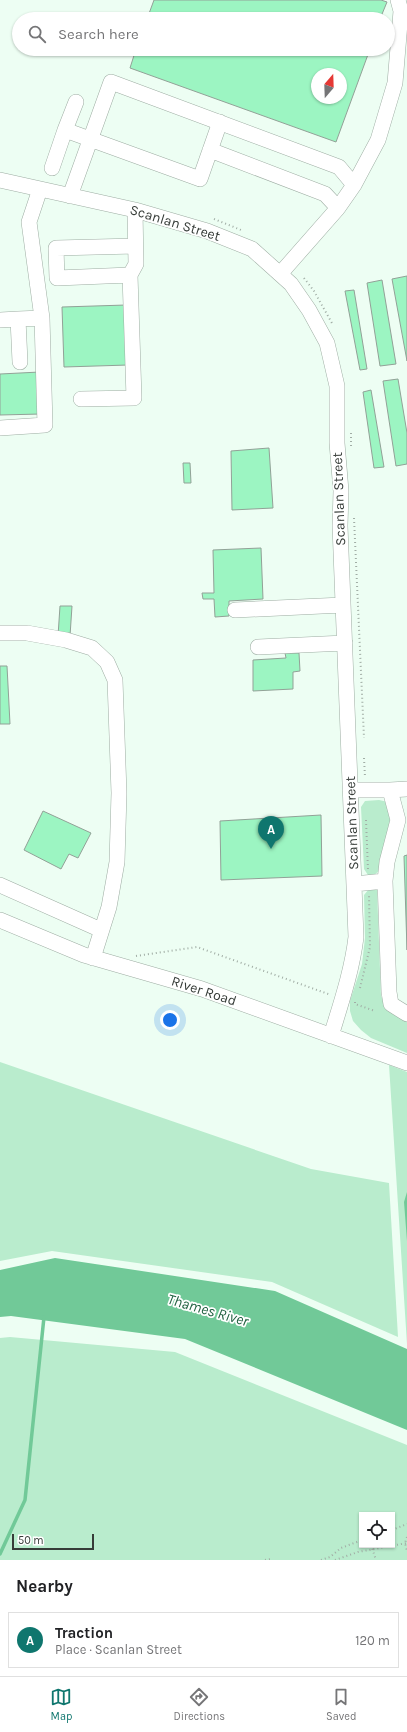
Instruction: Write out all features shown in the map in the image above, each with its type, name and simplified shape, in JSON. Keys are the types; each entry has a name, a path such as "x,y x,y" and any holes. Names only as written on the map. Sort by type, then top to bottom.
{"street":[{"path":"280,274 338,208 354,185 378,140 395,83 401,11 398,0"},
{"path":"70,196 111,82 339,167 354,185"},
{"path":"52,168 76,102"},
{"path":"66,130 200,179 220,122"},
{"path":"210,150 325,194 338,208"},
{"name":"Scanlan Street","path":"0,180 135,210 207,230 252,249 291,284 309,310 327,343 337,386 337,443 341,491 340,526 356,937 353,962 331,1036"},
{"path":"0,428 45,425 42,318 29,222 40,189"},
{"path":"81,399 134,398 130,275 136,264 135,210"},
{"path":"130,275 57,278 56,248 135,246"},
{"path":"0,320 42,318"},
{"path":"18,319 20,362"},
{"path":"235,610 343,605"},
{"path":"0,633 28,633 66,640 92,648 107,662 115,680 119,793 118,862 109,907 93,958"},
{"path":"258,647 345,643"},
{"path":"350,790 407,789"},
{"path":"390,790 398,820 387,862 385,881 389,992 392,1004 407,1014"},
{"path":"354,884 385,881"},
{"path":"0,885 101,930"},
{"name":"River Road","path":"0,920 93,958 202,989 331,1036 406,1061"}],"path":[{"path":"354,512 364,738"},
{"path":"364,758 365,778"},
{"path":"365,816 368,875"},
{"path":"129,957 197,947 332,995"},
{"path":"395,1529 407,1524"},
{"path":"407,1537 407,1551"},
{"path":"321,1560 330,1557 341,1548 359,1541"},
{"path":"335,1560 406,1543"},
{"path":"372,1550 376,1560"},
{"path":"265,1560 271,1558 271,1560"}],"shaded area":[{"path":"379,800 388,802 394,811 379,871 374,875 368,875 364,869 361,807 365,801"},
{"path":"369,889 377,889 381,996 386,1006 407,1018 407,1053 371,1038 353,1021 350,1011 350,1001 362,964 365,938 364,895"},
{"path":"0,1062 311,1169 389,1183 398,1337 272,1282 52,1251 0,1261"},
{"path":"389,1065 407,1072 407,1344"},
{"path":"10,1337 175,1352 407,1445 407,1560 0,1560 0,1338"}],"water":[{"path":"407,1192 407,1241 404,1202"},
{"name":"Thames River","path":"55,1258 275,1291 407,1349 407,1430 185,1339 11,1316 0,1317 0,1270"}],"building":[{"path":"154,0 381,0 387,2 383,12 150,12"},
{"path":"134,56 367,56 336,142 130,68"},
{"path":"407,276 407,361 392,279"},
{"path":"382,280 396,364 380,366 367,283"},
{"path":"354,290 367,369 360,370 345,291"},
{"path":"126,305 128,365 64,367 62,307"},
{"path":"40,372 41,414 0,415 0,374"},
{"path":"398,379 407,433 407,464 396,466 383,381"},
{"path":"371,390 384,467 374,468 363,392"},
{"path":"269,448 273,508 232,510 231,451"},
{"path":"183,463 190,463 191,483 184,483"},
{"path":"261,548 263,599 229,601 229,616 215,617 214,599 203,599 202,593 214,593 213,550"},
{"path":"60,606 72,606 70,636 58,636"},
{"path":"285,653 299,653 300,671 293,672 293,689 253,691 253,660 286,658"},
{"path":"0,666 7,666 10,724 0,724"},
{"path":"43,811 91,833 78,858 69,854 61,869 24,850"},
{"path":"321,815 322,876 221,880 220,821"},
{"path":"407,855 407,950 404,856"}],"waterway":[{"path":"0,1554 25,1500 44,1317"}],"place":[{"name":"Traction","path":"271,849"}]}
